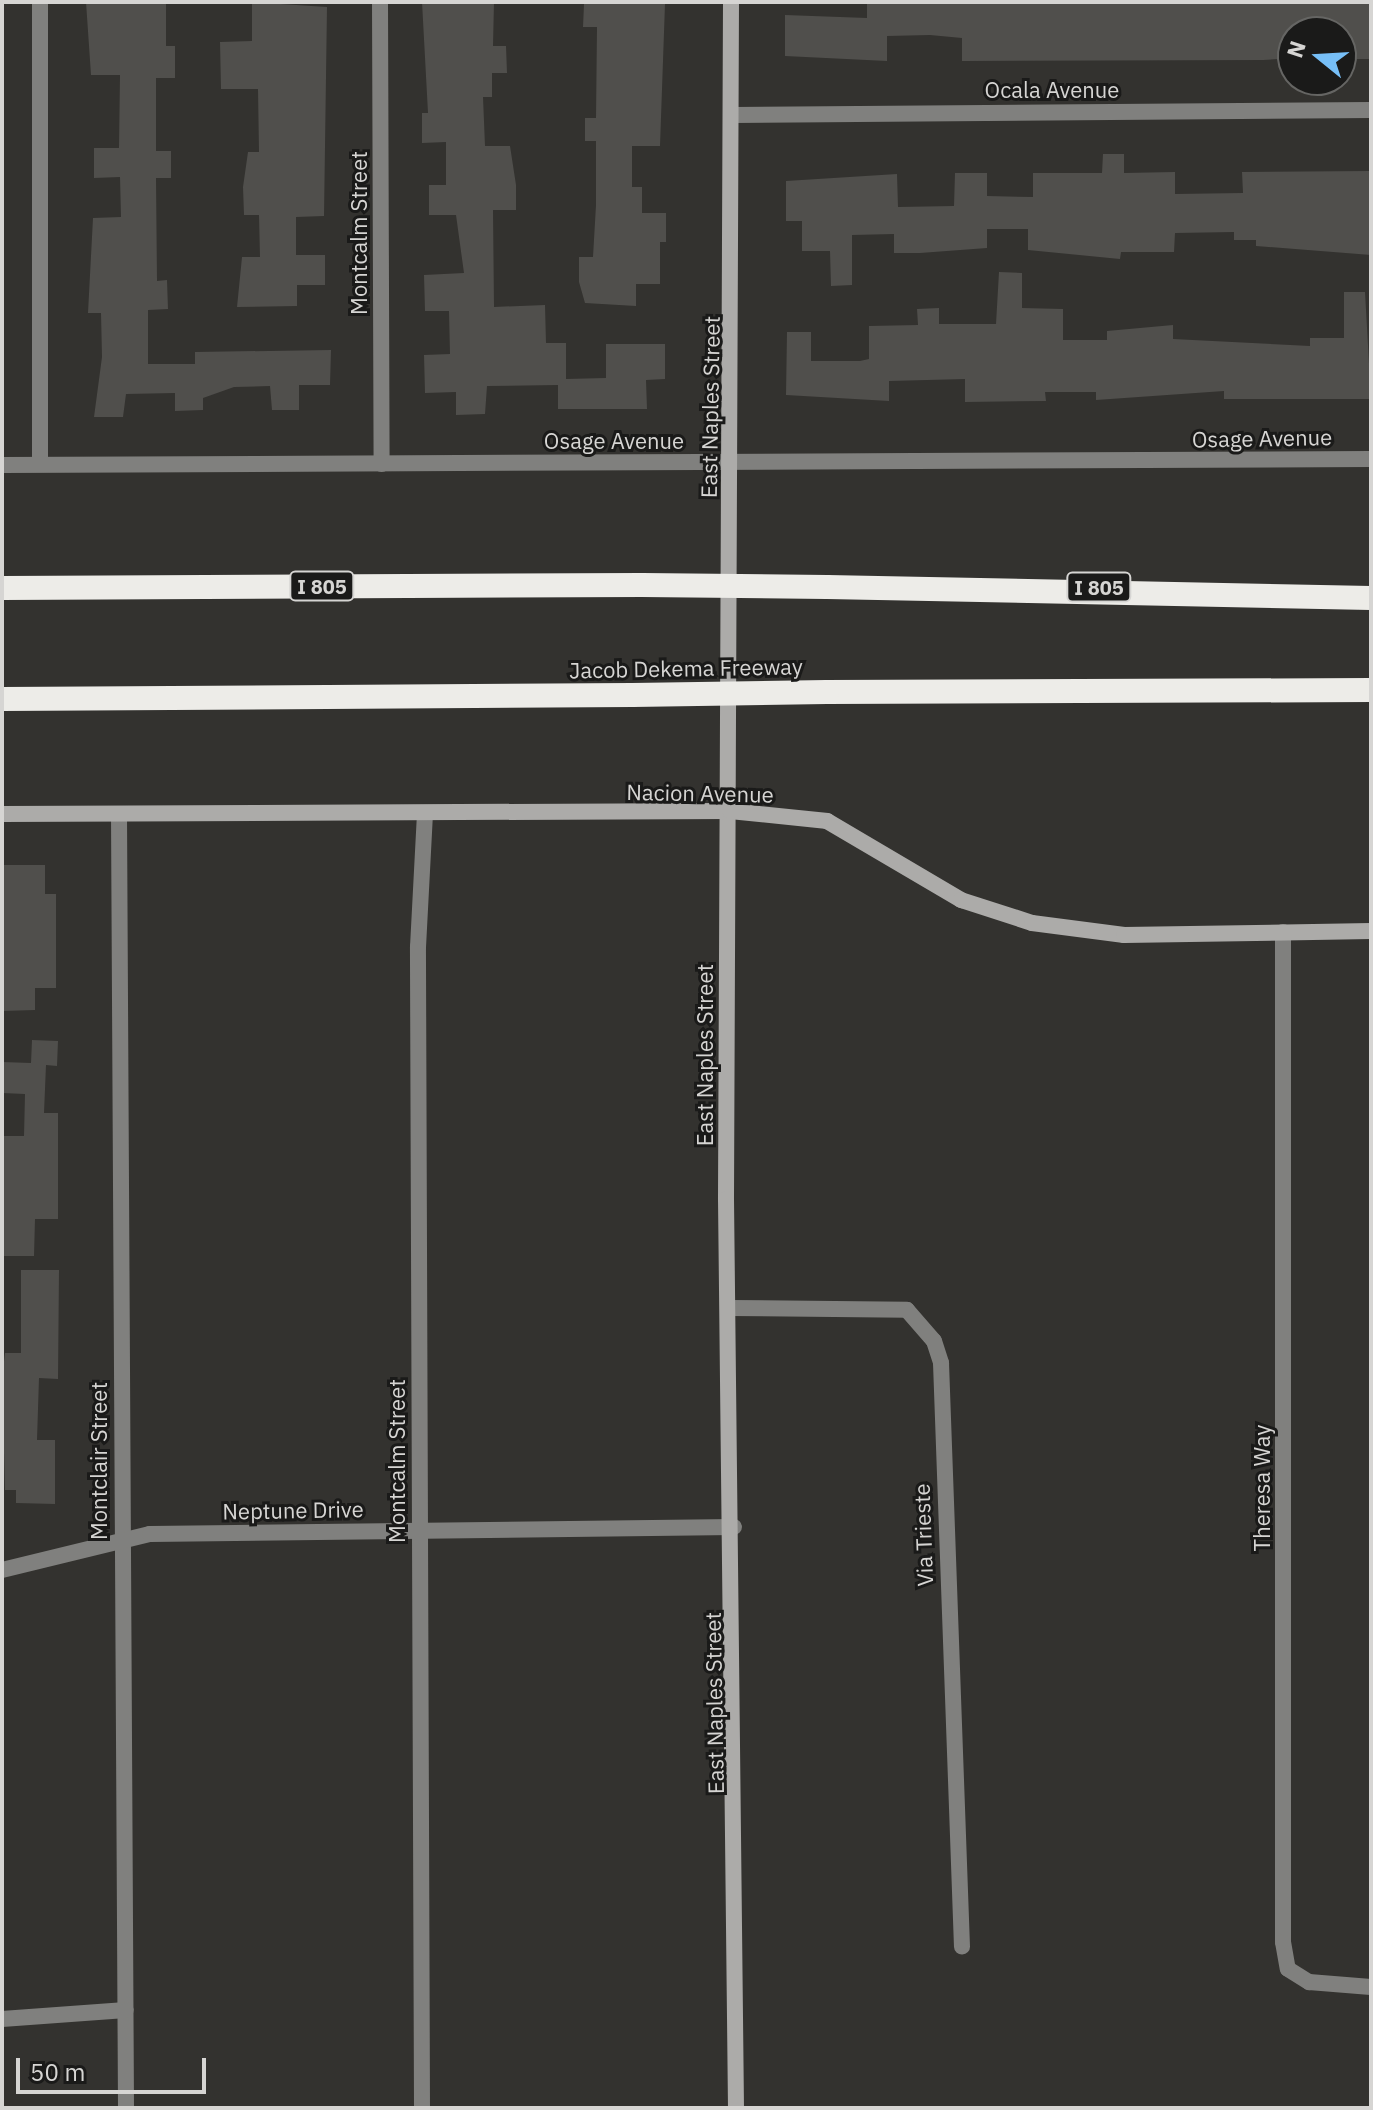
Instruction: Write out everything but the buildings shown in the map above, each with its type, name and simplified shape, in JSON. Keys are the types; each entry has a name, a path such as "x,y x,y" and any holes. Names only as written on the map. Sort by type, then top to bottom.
{"highway":[{"name":"I 805","path":"2,588 642,585 1371,587"},
{"path":"827,587 1371,598"},
{"name":"Jacob Dekema Freeway","path":"2,699 1371,690"}],"street":[{"path":"40,2 40,464"},
{"name":"Montcalm Street","path":"380,2 382,464"},
{"name":"East Naples Street","path":"731,2 729,1308 734,1527 736,2108"},
{"name":"Ocala Avenue","path":"733,115 1371,110"},
{"name":"Osage Avenue","path":"2,465 1371,459"},
{"name":"Nacion Avenue","path":"2,814 730,811 827,821 961,900 1032,923 1124,935 1371,931"},
{"name":"Montcalm Street","path":"422,2108 418,947 425,813"},
{"name":"Montclair Street","path":"119,814 126,2108"},
{"name":"Theresa Way","path":"1283,932 1283,1942 1288,1969 1309,1982 1365,1988"},
{"name":"Via Trieste","path":"729,1308 907,1310 934,1341 941,1363 962,1947"},
{"name":"Neptune Drive","path":"2,1570 122,1539 419,1530 734,1527"},
{"path":"2,2019 126,2010"}]}
